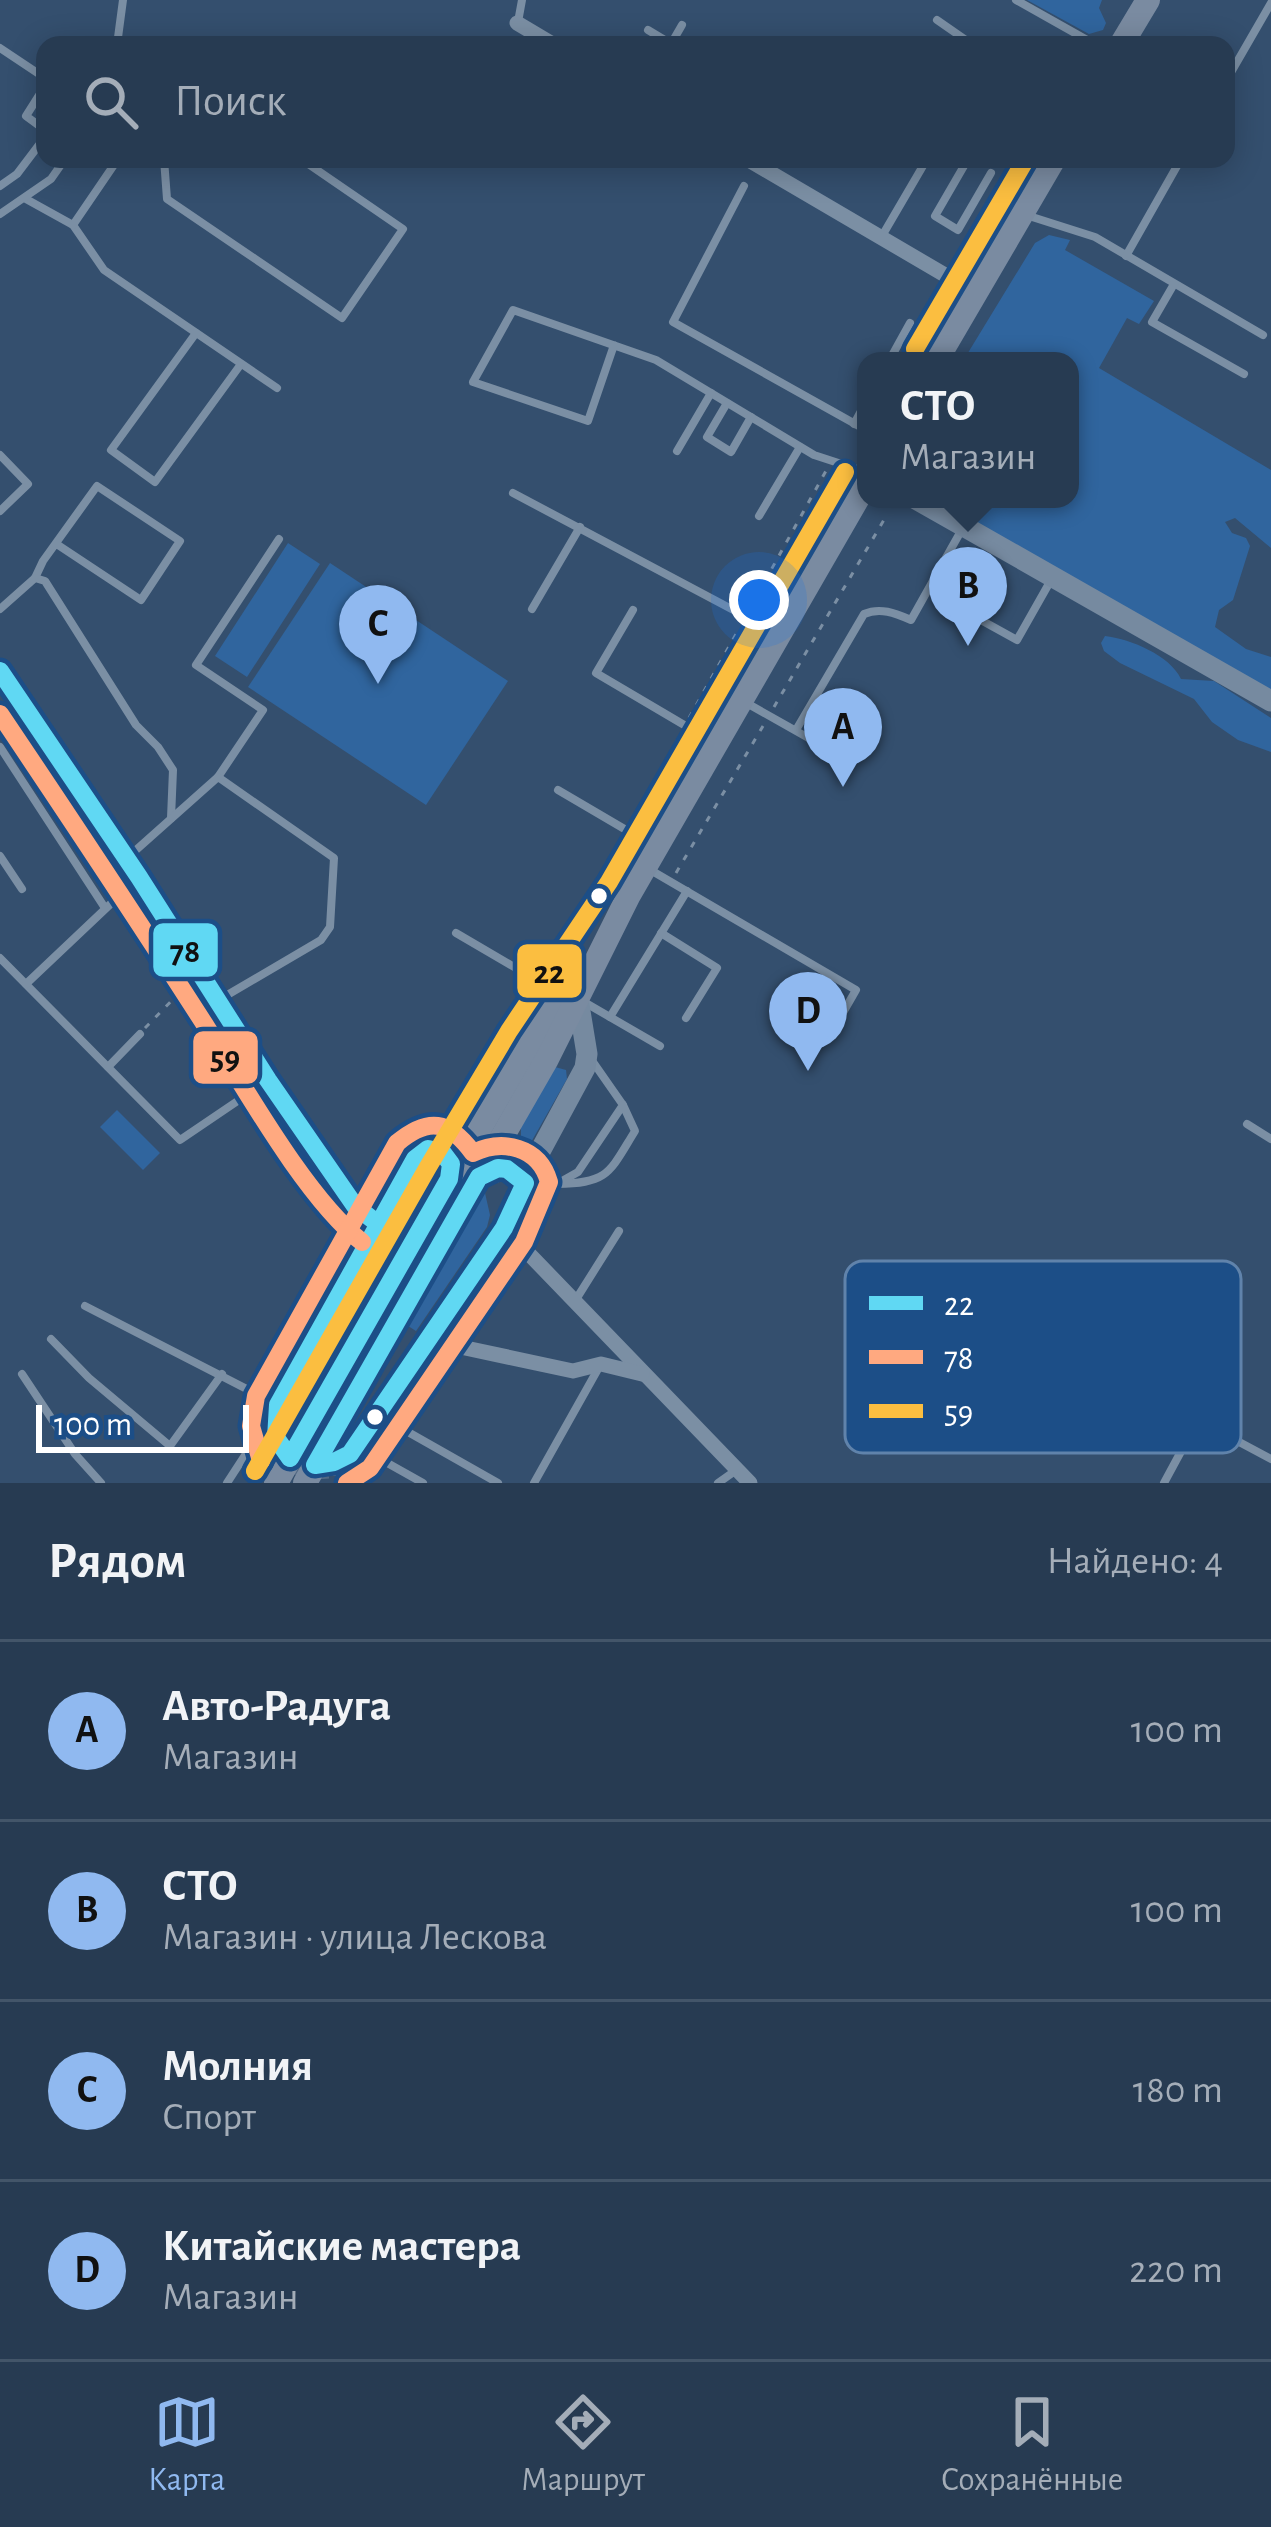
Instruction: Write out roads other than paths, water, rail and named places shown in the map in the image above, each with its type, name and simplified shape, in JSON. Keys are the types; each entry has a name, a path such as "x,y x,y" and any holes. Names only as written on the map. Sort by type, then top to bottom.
{"main road":[{"path":"1126,36 1148,0"},
{"path":"940,352 1049,168"},
{"path":"276,1483 478,1177 570,997 857,500"},
{"path":"305,1483 449,1179 504,1087 570,997"}],"street":[{"path":"520,25 539,36"},
{"path":"762,168 974,292"},
{"path":"932,508 1271,700"},
{"path":"0,671 268,1080 355,1206 377,1223"},
{"path":"335,1465 356,1445 505,1228 580,1082 587,1054 570,997"},
{"path":"273,1430 278,1405 416,1159 440,1130 504,1087"},
{"path":"416,1159 428,1149 442,1152 452,1164 449,1179"},
{"path":"478,1177 507,1169 525,1183"},
{"path":"505,1228 750,1483"},
{"path":"428,1340 573,1371 601,1364 646,1375"},
{"path":"601,1364 613,1342"}],"lane":[{"path":"118,36 123,0"},
{"path":"520,25 522,0"},
{"path":"1016,0 1080,36"},
{"path":"1235,65 1271,3"},
{"path":"937,20 961,36"},
{"path":"676,36 682,25"},
{"path":"648,30 658,36"},
{"path":"0,47 36,75"},
{"path":"36,98 26,116 36,125"},
{"path":"0,186 17,174 36,146"},
{"path":"0,214 26,199 58,168"},
{"path":"73,225 112,168"},
{"path":"165,168 167,199 342,318 403,229 314,168"},
{"path":"881,238 922,168"},
{"path":"963,168 934,216 958,230 992,173"},
{"path":"1126,256 1176,168"},
{"path":"744,186 673,322 857,426"},
{"path":"26,199 73,225 104,270 277,388"},
{"path":"1022,214 1095,237 1263,334"},
{"path":"1174,284 1152,322 1244,374"},
{"path":"614,345 589,421 473,382 513,310 614,345 656,360 800,447 857,469"},
{"path":"894,352 910,323"},
{"path":"196,333 110,450 155,482 241,364"},
{"path":"677,451 711,393"},
{"path":"728,403 707,437 731,452 752,417"},
{"path":"854,424 857,418"},
{"path":"759,516 800,447"},
{"path":"0,455 28,484 0,511"},
{"path":"0,609 35,578 97,486 180,541 141,600 58,545"},
{"path":"513,493 779,635"},
{"path":"796,730 864,614 892,612 911,620 964,526"},
{"path":"532,609 580,527"},
{"path":"126,859 218,777 263,710 196,665 279,539"},
{"path":"980,619 1017,640 1053,577"},
{"path":"35,578 45,581 136,725 173,770 171,820"},
{"path":"632,610 596,673 716,744"},
{"path":"742,700 821,745"},
{"path":"0,747 105,908"},
{"path":"44,780 62,763"},
{"path":"218,777 334,857 330,928 321,940 218,1001"},
{"path":"558,790 651,858 687,891 856,990 829,1037"},
{"path":"0,856 22,889"},
{"path":"26,984 139,877"},
{"path":"610,1017 687,891"},
{"path":"456,933 660,1046"},
{"path":"661,933 717,968 686,1018"},
{"path":"0,958 180,1139 268,1080"},
{"path":"108,1067 140,1034"},
{"path":"525,1183 592,1184 608,1175 635,1131 587,1054"},
{"path":"556,1184 587,1162 623,1105"},
{"path":"1247,1124 1271,1139"},
{"path":"575,1302 619,1231"},
{"path":"85,1306 278,1405 227,1483"},
{"path":"51,1339 170,1446 222,1374"},
{"path":"534,1483 601,1364"},
{"path":"22,1373 75,1454 100,1483"},
{"path":"376,1414 498,1483"},
{"path":"1241,1443 1271,1459"},
{"path":"356,1445 423,1483"},
{"path":"1165,1483 1181,1453"},
{"path":"718,1483 737,1470"}],"tunnel":[{"path":"273,1430 280,1449 292,1461 308,1468 328,1468"}],"place":[{"name":"СТО","path":"968,646"},
{"name":"Молния","path":"378,684"},
{"name":"Авто-Радуга","path":"843,787"},
{"name":"Китайские мастера","path":"808,1071"}]}
